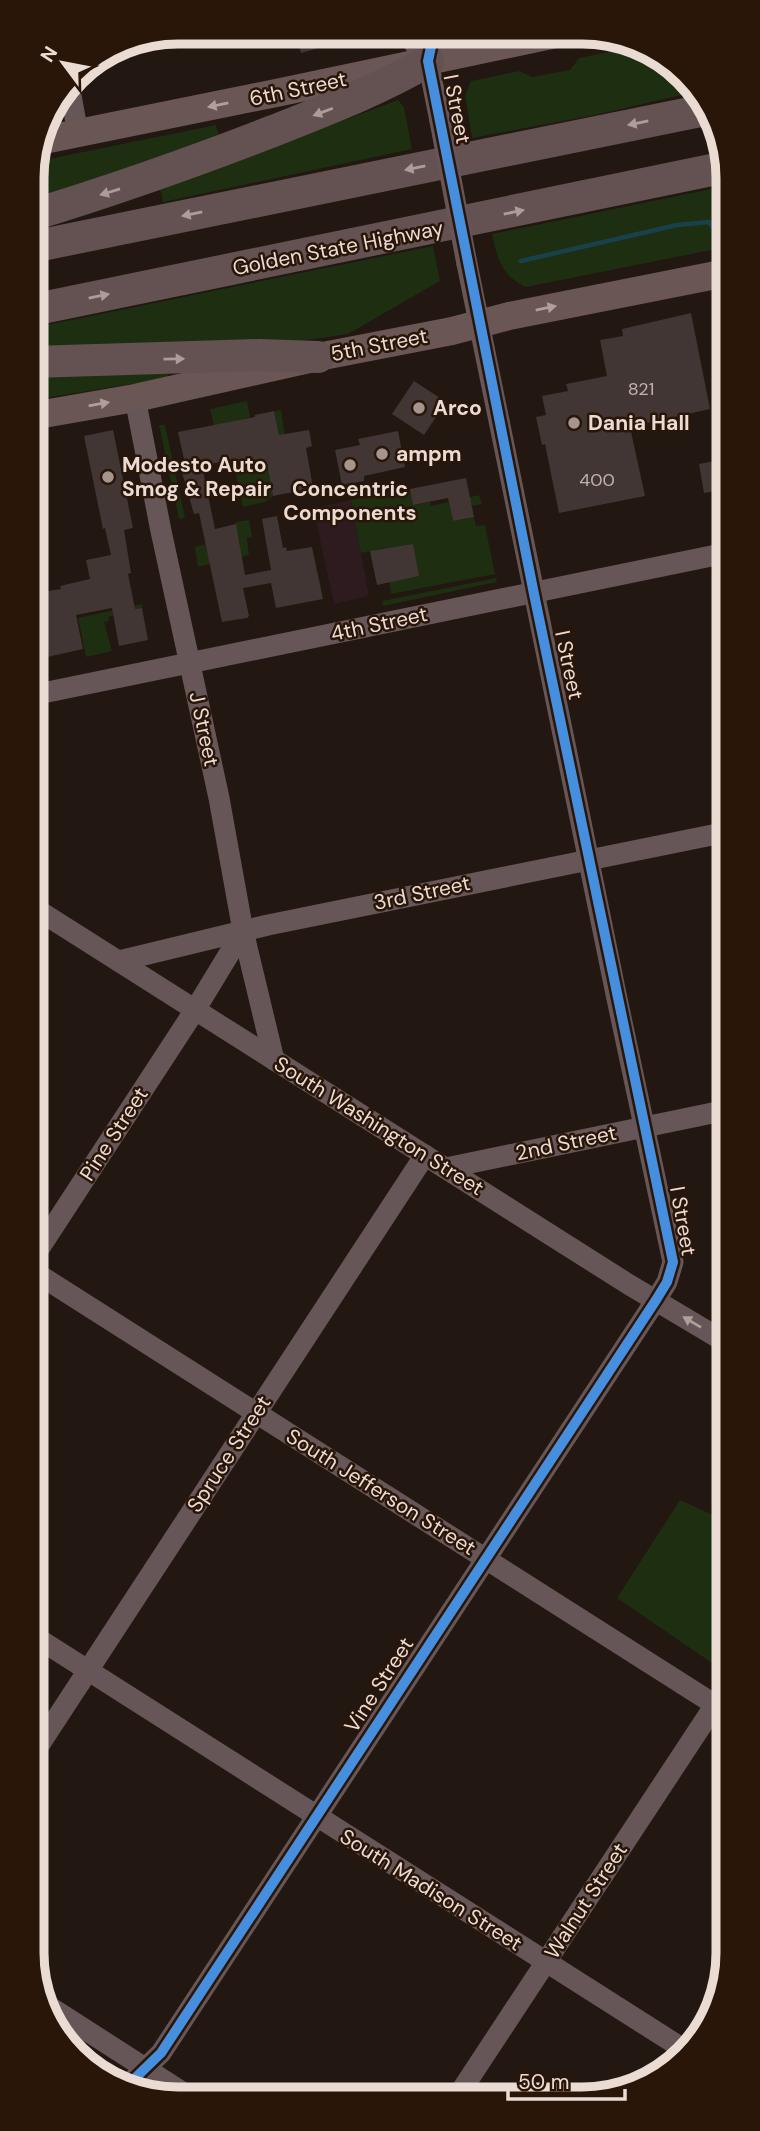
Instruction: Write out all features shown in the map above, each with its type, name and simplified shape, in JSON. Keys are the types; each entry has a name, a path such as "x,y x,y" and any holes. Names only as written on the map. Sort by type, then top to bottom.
{"highway":[{"path":"44,211 120,189 336,106 400,78 431,47"},
{"path":"44,245 698,111"},
{"name":"Golden State Highway","path":"44,308 715,169"},
{"path":"44,362 259,355 318,356"}],"main road":[{"name":"6th Street","path":"49,139 431,47 460,44"},
{"name":"5th Street","path":"44,414 135,398 318,356 452,331 509,316 716,275"}],"street":[{"name":"I Street","path":"431,47 440,121 467,264 673,1262 667,1282 656,1300"},
{"path":"72,98 78,134"},
{"name":"J Street","path":"135,398 219,798 243,931 274,1060"},
{"name":"4th Street","path":"44,693 716,555"},
{"name":"3rd Street","path":"119,961 243,931 716,834"},
{"name":"South Washington Street","path":"44,914 716,1336"},
{"name":"Pine Street","path":"44,1241 195,1010 243,931"},
{"name":"2nd Street","path":"446,1168 716,1112"},
{"name":"Spruce Street","path":"44,1739 425,1155"},
{"name":"South Jefferson Street","path":"44,1278 716,1705"},
{"name":"Vine Street","path":"134,2079 161,2053 656,1300"},
{"name":"South Madison Street","path":"44,1642 679,2046"},
{"name":"Walnut Street","path":"464,2087 546,1962 716,1718"},
{"path":"58,2012 174,2087"}],"shaded area":[{"path":"351,500 369,596 334,604 313,508"}],"green space":[{"path":"625,51 664,72 686,94 595,115 472,138 465,95 471,81 519,71 532,77 570,70 579,58"},
{"path":"398,100 404,107 412,149 163,202 159,184"},
{"path":"216,125 220,140 44,204 45,160"},
{"path":"716,188 716,249 526,287 511,278 502,266 492,234"},
{"path":"433,246 440,281 348,334 294,342 44,354 44,326"},
{"path":"167,370 169,378 44,398 44,373"},
{"path":"247,401 250,417 215,429 210,409"},
{"path":"281,410 288,457 273,496 265,502 243,507 235,470 265,464 266,468 285,464 274,411"},
{"path":"159,425 165,425 185,518 179,519"},
{"path":"410,489 413,505 430,502 431,506 479,495 482,504 472,506 470,500 449,504 453,521 474,517 476,526 485,525 495,574 391,594 385,548 361,553 351,500"},
{"path":"249,520 252,537 247,538 249,555 198,567 195,547 205,544 207,552 240,545 235,522"},
{"path":"496,578 497,582 383,606 382,601"},
{"path":"142,604 142,608 108,617 109,621 104,622 112,651 86,657 78,618"},
{"path":"680,1500 716,1516 716,1666 617,1598"}],"building":[{"path":"298,44 333,44 301,53"},
{"path":"691,313 710,409 630,427 645,496 559,513 545,444 542,445 536,417 546,415 542,396 568,391 566,384 607,376 600,340 623,336 622,329"},
{"name":"Arco","path":"414,381 446,402 424,435 392,414"},
{"path":"274,411 279,435 309,430 312,446 306,448 313,488 273,496 265,464 235,470 233,459 202,466 215,529 236,524 245,575 271,570 262,519 277,516 283,548 286,547 287,551 312,547 323,599 276,608 271,583 243,588 249,616 222,622 199,513 194,514 181,469 186,468 178,432"},
{"path":"113,430 133,528 124,530 131,573 128,574 135,609 142,608 148,640 119,646 112,608 76,615 83,649 44,658 44,592 90,579 86,560 111,555 84,436"},
{"name":"ampm","path":"398,431 405,467 364,476 364,481 342,485 335,450 360,445 358,439"},
{"path":"716,461 716,491 704,493 699,464"},
{"path":"466,478 474,517 453,521 448,498 413,505 410,489"},
{"path":"413,544 419,576 377,585 370,551"}],"waterway":[{"path":"521,261 677,225 709,222 716,231"}],"cycle path":[{"path":"134,2079 161,2053 656,1300 667,1282 673,1262 534,594 428,61 432,44"}],"place":[{"name":"Arco","path":"419,408"},
{"name":"Dania Hall","path":"574,423"},
{"name":"ampm","path":"382,454"},
{"name":"Concentric Components","path":"350,465"},
{"name":"Modesto Auto Smog & Repair","path":"108,477"}]}
